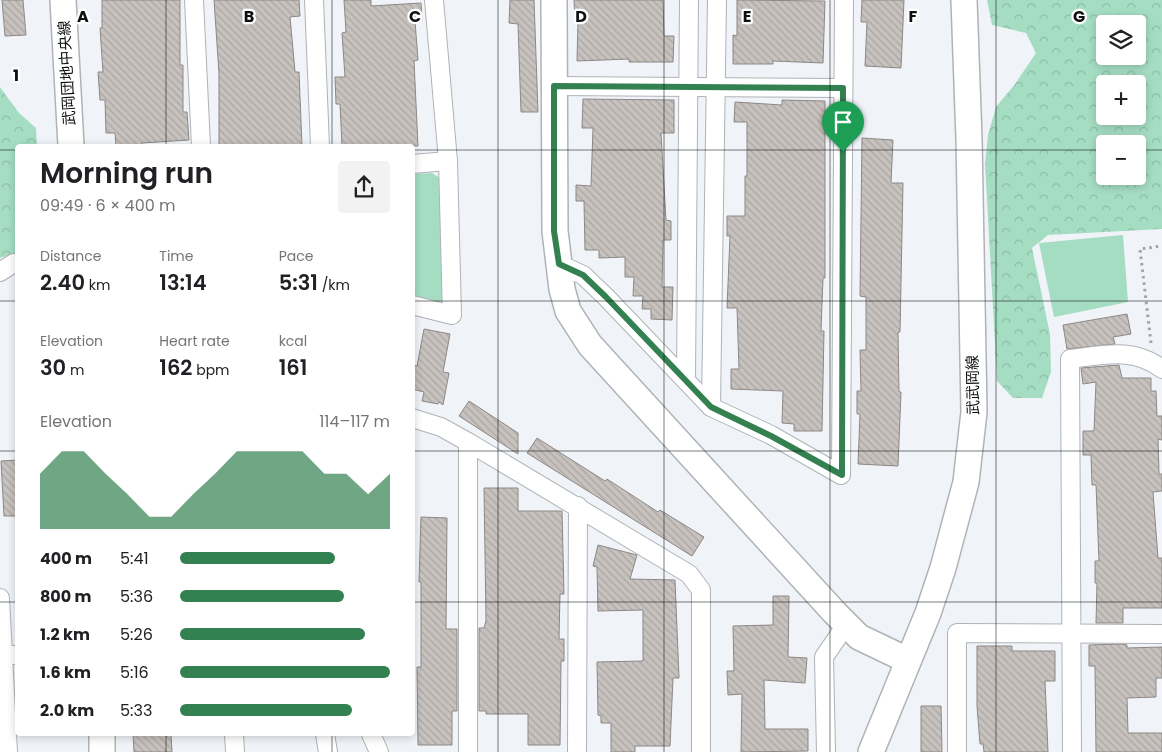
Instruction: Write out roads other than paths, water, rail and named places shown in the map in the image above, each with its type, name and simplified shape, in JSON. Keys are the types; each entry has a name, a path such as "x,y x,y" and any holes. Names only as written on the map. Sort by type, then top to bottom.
{"street":[{"name":"武岡団地中央線","path":"63,0 72,144"},
{"path":"194,0 202,144"},
{"path":"314,0 320,144"},
{"path":"415,306 452,315 448,161 434,0"},
{"path":"554,0 554,231 568,311 590,345 846,625 868,642 907,660"},
{"path":"686,380 689,0"},
{"path":"711,407 717,0"},
{"path":"559,264 583,275 711,407 771,436 842,475 844,0"},
{"name":"武武岡線","path":"871,752 907,660 928,613 943,568 966,482 971,448 974,412 970,139 964,1"},
{"path":"554,86 843,88"},
{"path":"415,164 448,161"},
{"path":"0,272 15,263"},
{"path":"1072,752 1070,359 1122,353 1158,366"},
{"path":"415,419 441,428 468,442 689,574 701,590 701,752"},
{"path":"468,442 468,752"},
{"path":"577,752 578,506"},
{"path":"0,598 7,655 8,752"},
{"path":"826,752 824,657 846,625"},
{"path":"957,752 957,633 1162,634"},
{"path":"102,736 102,752"},
{"path":"234,736 235,752"},
{"path":"325,736 328,752"},
{"path":"372,736 379,752"}]}
